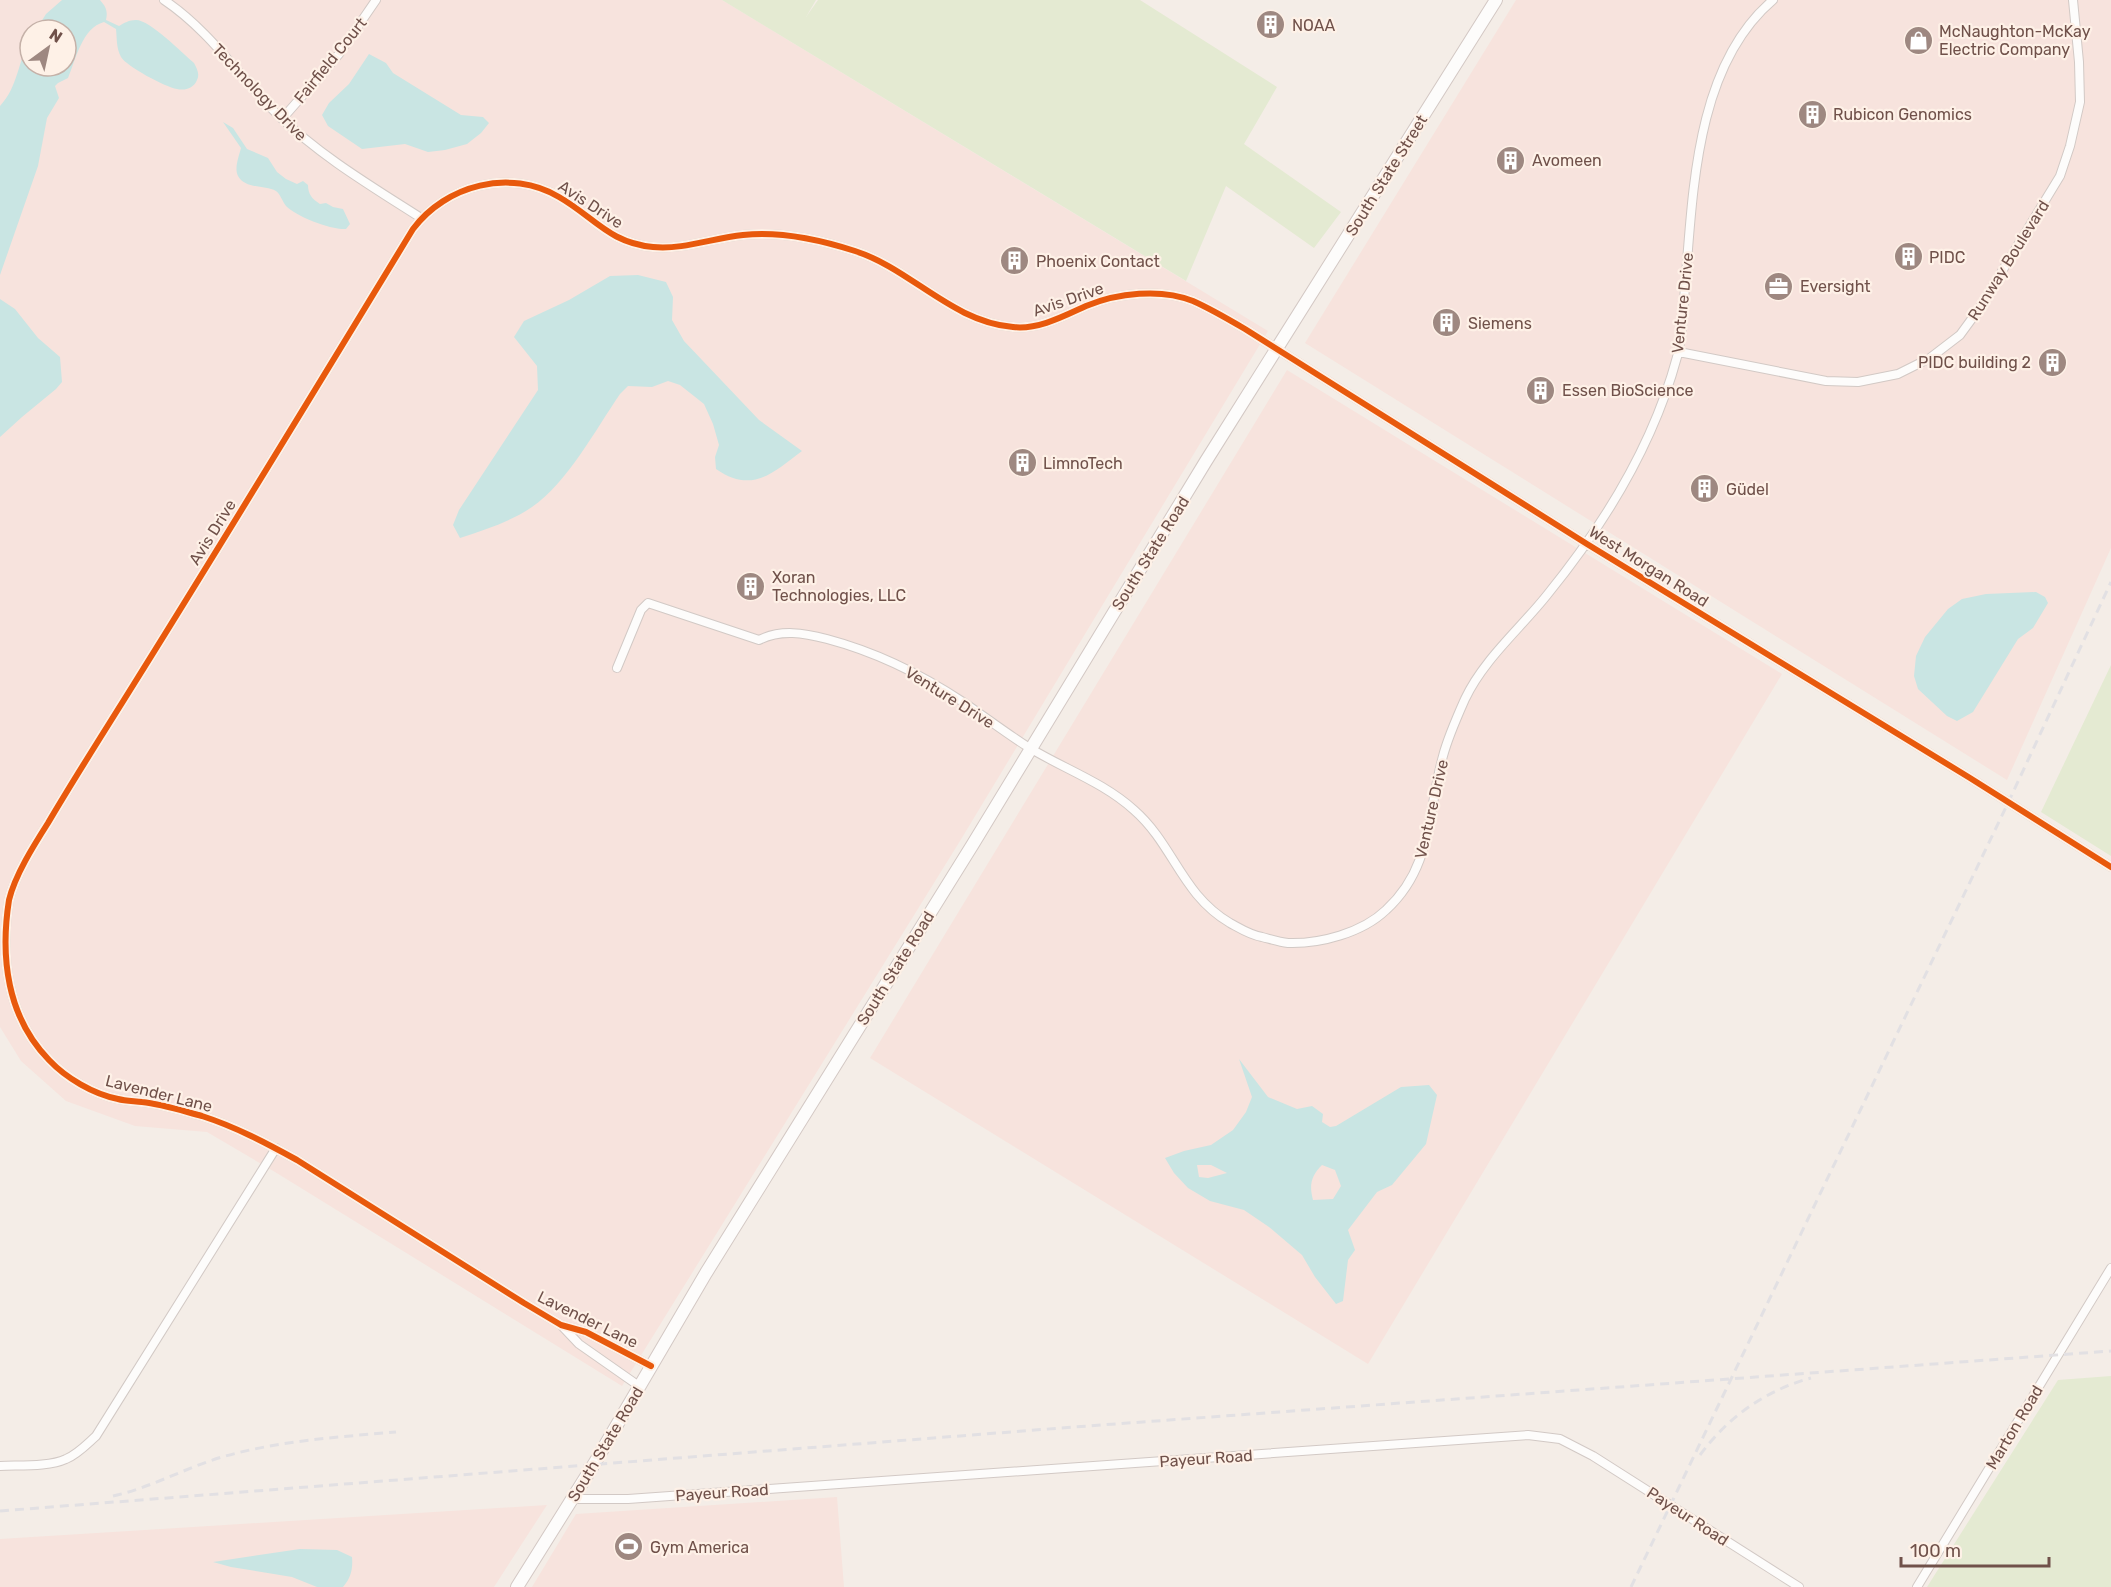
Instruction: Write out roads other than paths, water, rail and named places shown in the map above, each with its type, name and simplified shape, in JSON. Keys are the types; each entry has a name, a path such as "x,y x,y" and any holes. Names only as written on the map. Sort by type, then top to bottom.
{"main road":[{"name":"South State Street","path":"1276,350 1496,0"},
{"name":"South State Road","path":"517,1587 780,1152 974,844 1030,748 1276,350"}],"street":[{"name":"Technology Drive","path":"164,0 202,32 282,119 309,143 421,218"},
{"name":"Fairfield Court","path":"282,119 339,54 376,0"},
{"name":"Venture Drive","path":"617,668 641,610 648,603 759,639 771,634 799,634 848,645 882,657 922,677 959,699 1030,748 1110,790 1138,813 1157,835 1198,898 1221,917 1252,935 1286,943 1319,941 1357,929 1385,911 1412,879 1424,852 1443,752 1467,694 1484,669 1587,544 1652,430 1679,352 1690,224 1701,146 1710,106 1722,69 1739,38 1773,0"},
{"name":"Runway Boulevard","path":"1679,352 1826,381 1858,382 1898,374 1930,358 1960,335 1979,309 2060,176 2070,146 2080,102 2073,0"},
{"name":"Avis Drive","path":"50,818 421,218 433,207 465,190 491,183 517,183 558,196 612,235 642,246 675,247 744,234 783,236 856,251 900,273 954,307 982,321 1014,328 1052,321 1099,300 1119,296 1142,293 1190,300 1222,315 1276,350"},
{"name":"West Morgan Road","path":"1276,350 2111,867"},
{"name":"Lavender Lane","path":"50,818 9,896 3,930 2,969 4,993 26,1031 50,1061 80,1084 117,1100 168,1107 232,1126 276,1149 561,1325 579,1344 639,1386"},
{"path":"0,1466 57,1463 81,1450 96,1436 276,1149"},
{"name":"Marton Road","path":"1917,1587 2111,1268"},
{"name":"Lavender Lane","path":"561,1325 586,1332 651,1366"},
{"name":"Payeur Road","path":"572,1499 628,1499 1528,1435 1560,1439 1593,1456 1799,1587"}],"water":[{"path":"62,0 100,0 106,9 106,20 119,26 129,21 142,21 166,38 194,63 198,72 196,83 180,90 138,71 121,57 116,29 104,22 96,25 90,31 78,53 78,18 44,18"},
{"path":"369,54 386,63 393,73 461,115 483,117 489,123 467,144 445,150 428,152 405,144 362,149 328,126 322,115 329,103 349,84"},
{"path":"18,71 18,78 68,78 55,86 59,98 47,118 38,166 0,275 0,106 11,91"},
{"path":"223,122 233,128 247,149 268,158 277,172 286,179 297,184 303,181 308,185 310,194 317,202 343,209 350,224 346,229 323,225 306,218 286,206 276,191 250,185 241,180 236,169 241,148"},
{"path":"638,275 666,282 673,297 672,320 684,341 759,420 802,451 762,478 741,480 729,476 716,469 715,457 719,445 704,404 680,385 668,381 652,387 628,386 620,394 569,470 545,497 515,517 460,538 453,525 459,510 538,390 537,366 514,337 524,321 569,300 610,276"},
{"path":"0,299 15,309 38,338 60,357 62,382 0,437"},
{"path":"2036,592 2045,597 2048,603 2033,628 2018,639 1973,712 1957,721 1947,716 1918,689 1914,676 1916,656 1925,637 1948,609 1962,599 1986,594"},
{"path":"1239,1059 1268,1097 1297,1109 1312,1106 1323,1114 1322,1122 1330,1127 1336,1126 1401,1087 1429,1085 1437,1095 1426,1144 1392,1185 1377,1192 1348,1230 1355,1250 1348,1260 1343,1301 1336,1304 1315,1277 1302,1255 1269,1227 1244,1210 1210,1201 1188,1188 1174,1173 1165,1158 1211,1145 1233,1130 1246,1112 1252,1097","holes":["1197,1165 1211,1165 1227,1173 1208,1178 1199,1177","1322,1165 1335,1170 1341,1186 1333,1199 1313,1200 1312,1181"]},
{"path":"300,1549 337,1550 352,1557 351,1573 343,1587 317,1587 292,1577 213,1562"}],"railway":[{"path":"1631,1587 2008,803 2111,582"},
{"path":"0,1511 1074,1427 2111,1351"},
{"path":"1700,1455 1723,1429 1749,1407 1779,1390 1811,1378"},
{"path":"113,1496 222,1457 265,1447 308,1440 396,1432"}],"place":[{"name":"NOAA","path":"1271,25"},
{"name":"McNaughton-McKay Electric Company","path":"1918,40"},
{"name":"Rubicon Genomics","path":"1812,114"},
{"name":"Avomeen","path":"1511,160"},
{"name":"PIDC","path":"1908,257"},
{"name":"Phoenix Contact","path":"1015,261"},
{"name":"Eversight","path":"1779,286"},
{"name":"Siemens","path":"1447,323"},
{"name":"PIDC building 2","path":"2052,362"},
{"name":"Essen BioScience","path":"1541,390"},
{"name":"LimnoTech","path":"1022,463"},
{"name":"Güdel","path":"1705,489"},
{"name":"Xoran Technologies, LLC","path":"751,586"},
{"name":"Gym America","path":"629,1547"}]}
